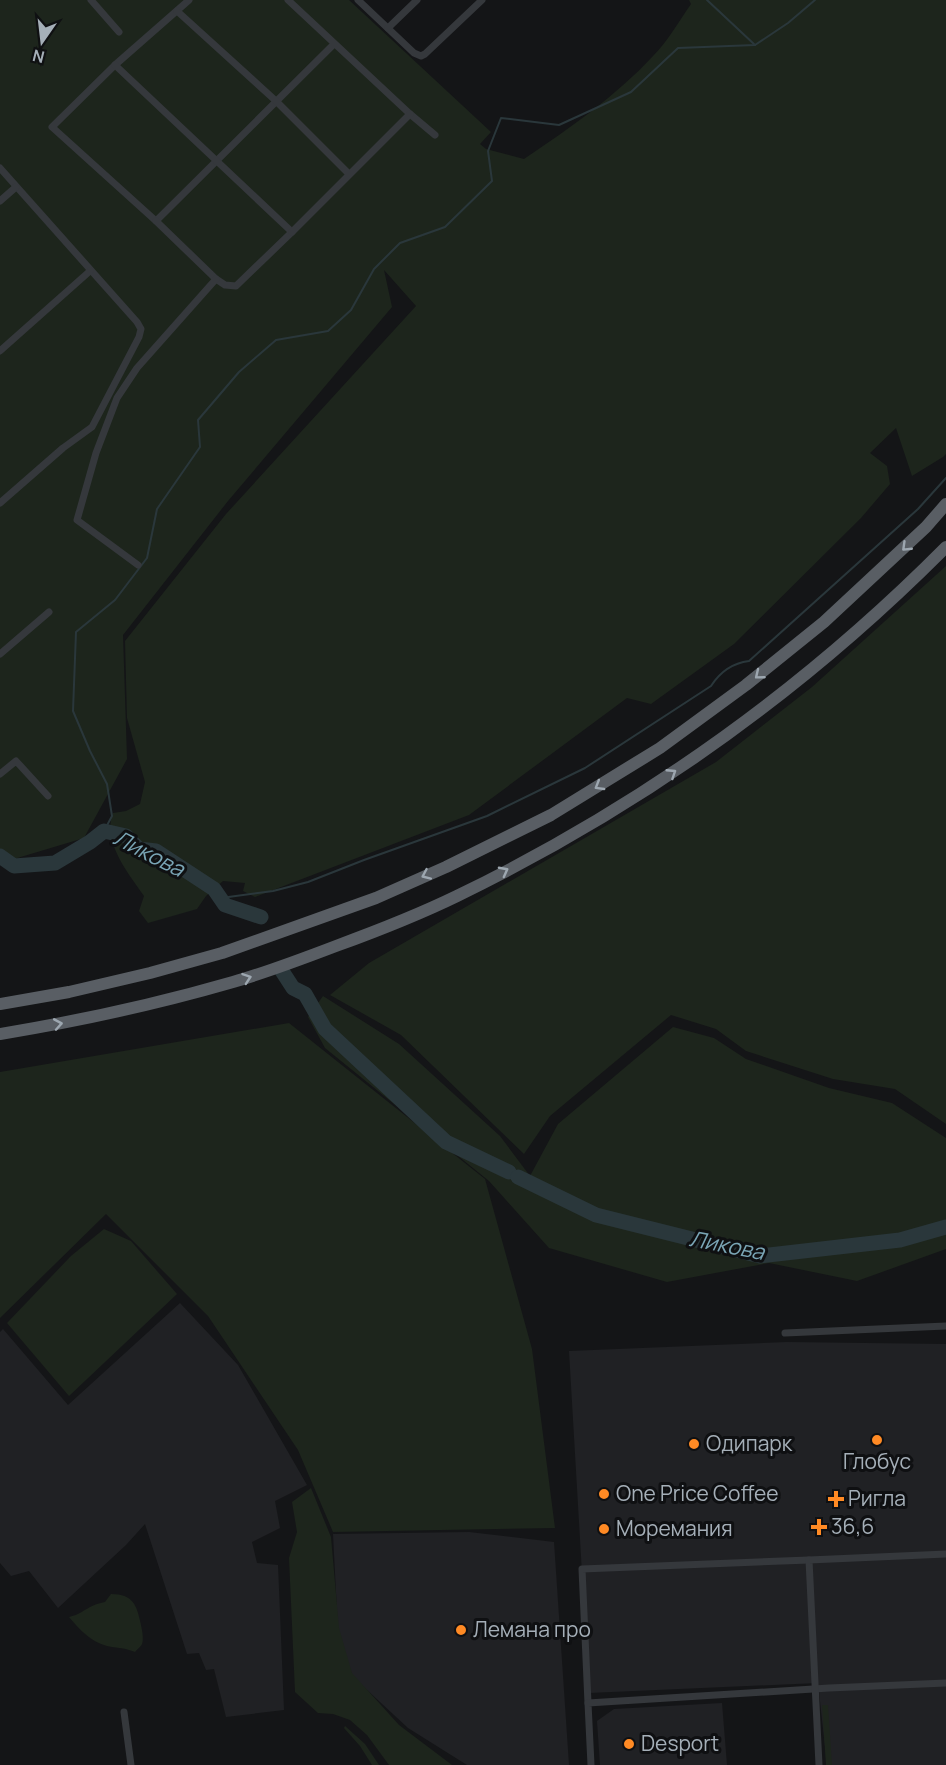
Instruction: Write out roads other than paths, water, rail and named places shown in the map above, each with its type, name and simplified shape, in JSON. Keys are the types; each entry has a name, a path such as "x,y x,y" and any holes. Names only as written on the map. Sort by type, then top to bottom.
{"highway":[{"path":"0,1004 69,992 222,953 376,898 446,867 551,815 660,748 746,685 841,607 926,527 946,504"},
{"path":"0,1034 158,1003 236,981 367,934 456,897 563,840 674,772 764,708 846,642 946,548"}],"street":[{"path":"91,0 119,32"},
{"path":"189,0 115,65 51,127 225,285 236,286 410,114"},
{"path":"288,0 435,135"},
{"path":"358,0 418,56 423,56 482,0"},
{"path":"388,28 417,0"},
{"path":"177,11 276,101 349,174"},
{"path":"156,221 334,44"},
{"path":"115,65 292,232"},
{"path":"0,168 141,329 93,427 63,448 0,502"},
{"path":"0,201 16,187"},
{"path":"0,351 90,271"},
{"path":"138,565 77,520 80,509 96,453 117,398 137,368 216,279"},
{"path":"0,654 49,612"},
{"path":"0,774 16,761 48,796"},
{"path":"785,1333 946,1326"},
{"path":"591,1765 582,1569 946,1554"},
{"path":"809,1560 819,1765"},
{"path":"588,1703 946,1683"},
{"path":"124,1712 131,1765"}],"waterway":[{"path":"707,0 755,45"},
{"path":"104,831 112,816 107,784 73,711 76,632 115,600 147,558 157,509 200,447 198,420 239,372 276,340 328,331 351,310 374,269 400,243 445,227 492,181 488,151 501,118 559,125 631,92 678,48 755,45 788,23 815,0"},
{"path":"221,898 273,891 308,882 487,816 585,768 711,686 727,669 749,661 918,509 946,478"},
{"name":"Ликова","path":"0,856 14,866 55,863 104,831 126,836 139,849 156,851 214,889 225,905 261,917"},
{"name":"Ликова","path":"282,971 293,988 305,994 325,1029 446,1142 509,1172"},
{"name":"Ликова","path":"518,1177 596,1215 760,1256 900,1240 946,1227"}],"place":[{"name":"Глобус","path":"877,1440"},
{"name":"Одипарк","path":"694,1444"},
{"name":"One Price Coffee","path":"604,1494"},
{"name":"Ригла","path":"836,1499"},
{"name":"36,6","path":"819,1527"},
{"name":"Моремания","path":"604,1529"},
{"name":"Лемана про","path":"461,1630"},
{"name":"Desport","path":"629,1744"}]}
